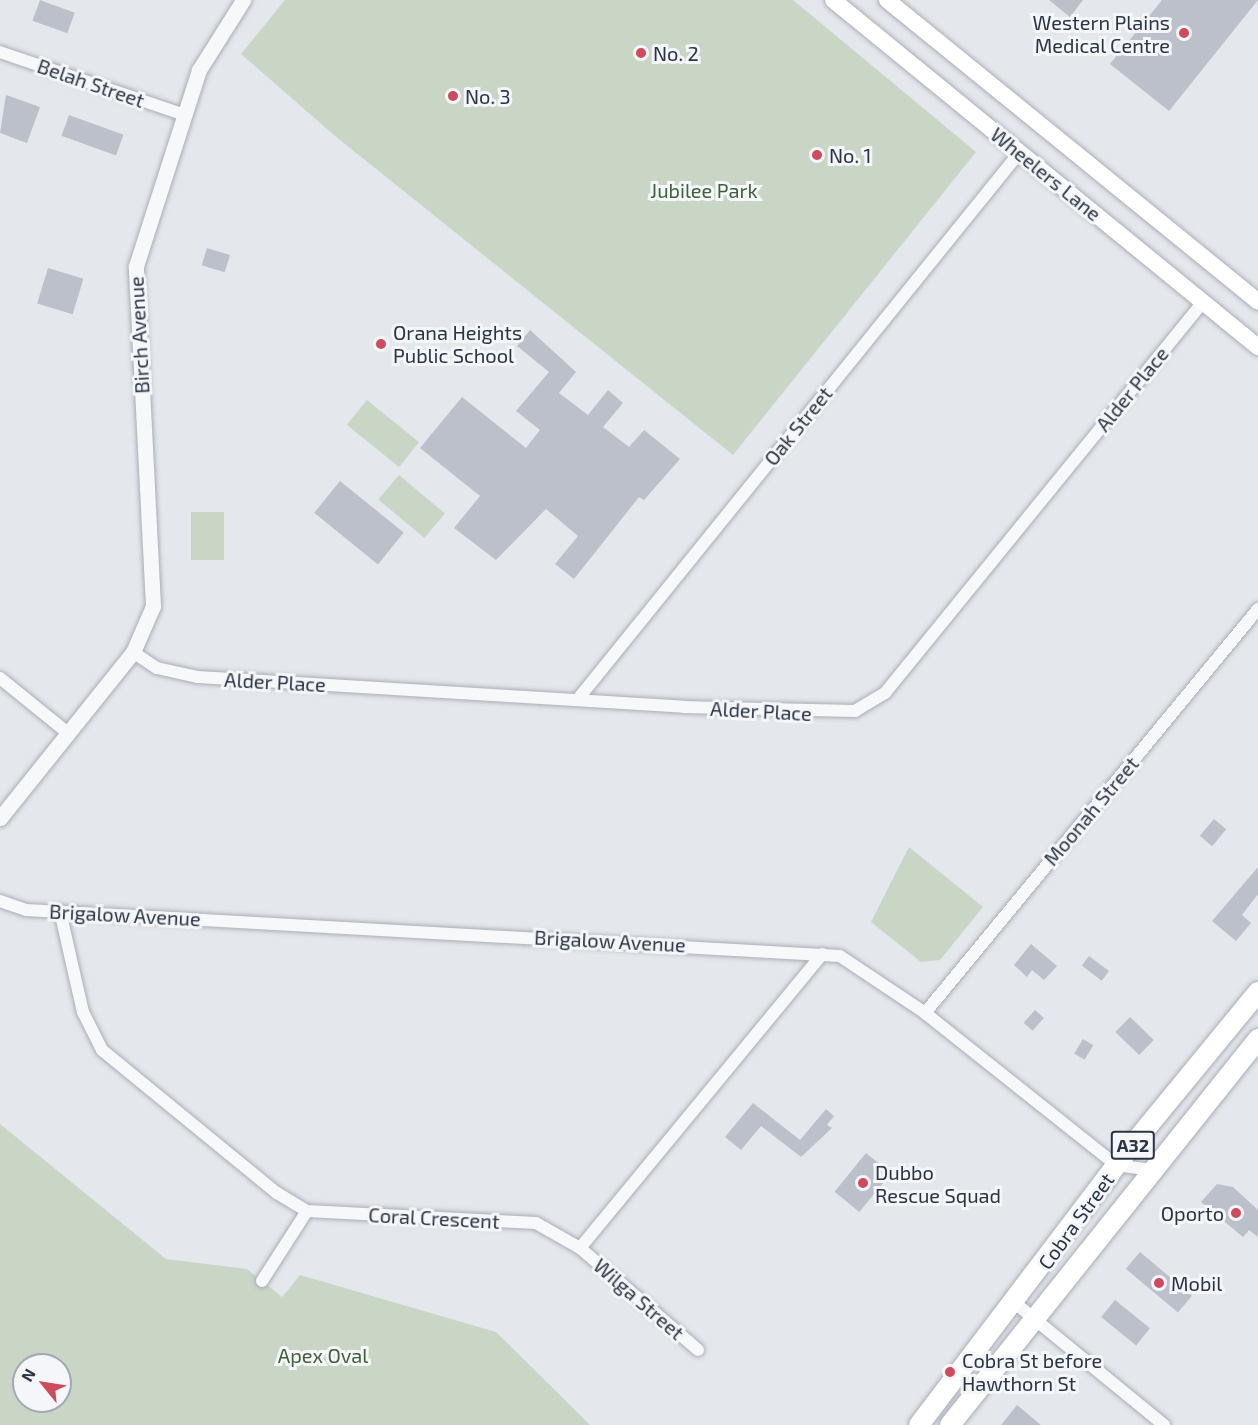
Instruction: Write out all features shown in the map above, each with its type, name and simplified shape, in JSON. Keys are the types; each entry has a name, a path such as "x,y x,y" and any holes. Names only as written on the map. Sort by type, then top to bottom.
{"highway":[{"name":"Cobra Street","path":"920,1425 1015,1303 1116,1165 1258,992"},
{"name":"Cobra Street","path":"950,1425 1036,1320 1151,1170 1258,1039"}],"main road":[{"name":"Wheelers Lane","path":"833,0 1258,347"},
{"name":"Wheelers Lane","path":"887,0 1258,301"}],"street":[{"name":"Birch Avenue","path":"0,818 133,652 153,606 155,578 136,266 182,114 210,45 243,0"},
{"name":"Belah Street","path":"0,52 182,114"},
{"name":"Oak Street","path":"578,699 1019,153"},
{"name":"Alder Place","path":"133,652 178,675 837,715 871,705 1203,302"},
{"name":"Moonah Street","path":"925,1013 1258,609"},
{"path":"0,678 68,733"},
{"name":"Brigalow Avenue","path":"0,901 27,910 822,954 866,969 1116,1165"},
{"path":"60,911 83,1012 102,1050 307,1211 262,1281"},
{"path":"580,1248 822,954"},
{"path":"1116,1165 1151,1170"},
{"name":"Coral Crescent","path":"307,1211 536,1223 580,1248"},
{"name":"Wilga Street","path":"580,1248 698,1350"},
{"path":"1015,1303 1164,1425"}],"green space":[{"name":"Jubilee Park","path":"285,0 793,0 976,152 733,455 335,136 241,54"},
{"path":"367,400 419,442 399,467 347,425"},
{"path":"399,475 445,514 424,538 378,500"},
{"path":"191,512 224,512 224,560 191,560"},
{"path":"909,847 983,907 940,960 921,962 871,922"},
{"name":"Apex Oval","path":"0,1124 166,1259 247,1269 282,1297 300,1275 496,1332 590,1425 0,1425"}],"building":[{"path":"40,0 75,13 67,33 32,21"},
{"path":"1049,0 1083,0 1070,17"},
{"name":"Western Plains Medical Centre","path":"1162,0 1258,0 1169,111 1110,64"},
{"path":"6,95 40,107 27,143 0,133"},
{"path":"69,115 124,135 116,156 61,136"},
{"path":"207,248 230,255 225,272 202,265"},
{"path":"48,268 83,279 73,314 37,303"},
{"path":"530,330 576,372 559,393 588,415 608,390 623,403 603,427 629,447 644,430 680,459 644,500 639,497 574,579 555,564 578,536 546,509 496,560 454,528 480,496 420,448 462,397 526,448 540,430 516,411 549,372 517,346"},
{"path":"340,481 404,533 378,564 314,513"},
{"path":"1214,819 1226,829 1212,846 1200,836"},
{"path":"1258,867 1258,894 1242,915 1251,923 1236,941 1212,921"},
{"path":"1031,944 1057,966 1044,980 1032,970 1027,977 1014,965"},
{"path":"1089,956 1109,971 1102,981 1082,966"},
{"path":"1035,1010 1044,1018 1033,1031 1024,1023"},
{"path":"1130,1017 1154,1040 1139,1055 1115,1032"},
{"path":"1083,1039 1093,1045 1085,1060 1074,1054"},
{"path":"753,1103 800,1140 826,1109 834,1116 827,1125 832,1128 801,1157 761,1126 741,1150 725,1137"},
{"name":"Dubbo Rescue Squad","path":"866,1153 891,1173 859,1212 835,1192"},
{"name":"Oporto","path":"1217,1184 1233,1187 1258,1210 1258,1237 1249,1230 1243,1237 1201,1202"},
{"name":"Mobil","path":"1140,1252 1192,1296 1178,1313 1126,1269"},
{"path":"1115,1300 1150,1328 1136,1345 1101,1317"},
{"path":"1017,1405 1041,1425 1001,1425"}],"place":[{"name":"Western Plains Medical Centre","path":"1184,33"},
{"name":"No. 2","path":"641,53"},
{"name":"No. 3","path":"453,96"},
{"name":"No. 1","path":"817,155"},
{"name":"Orana Heights Public School","path":"381,344"},
{"name":"Dubbo Rescue Squad","path":"863,1183"},
{"name":"Oporto","path":"1236,1213"},
{"name":"Mobil","path":"1159,1283"},
{"name":"Cobra St before Hawthorn St","path":"950,1372"}]}
